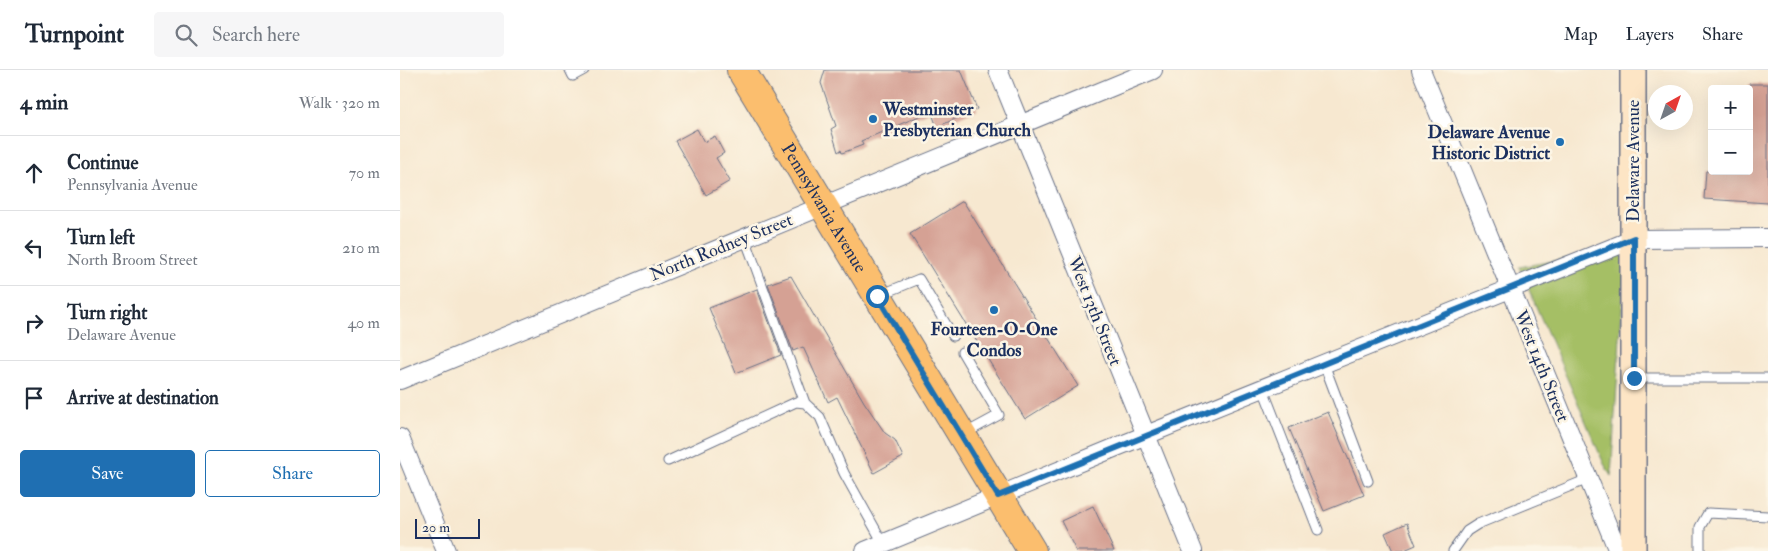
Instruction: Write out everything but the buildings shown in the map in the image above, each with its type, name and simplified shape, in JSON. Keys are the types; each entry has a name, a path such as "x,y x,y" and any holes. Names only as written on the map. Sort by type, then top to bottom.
{"main road":[{"name":"Pennsylvania Avenue","path":"741,70 1032,551"}],"street":[{"name":"West 13th Street","path":"998,70 1193,551"},
{"name":"North Rodney Street","path":"400,380 1154,70"},
{"name":"West 14th Street","path":"1420,70 1618,551"},
{"name":"Delaware Avenue","path":"1633,70 1633,551"},
{"path":"865,551 1634,238 1768,238"},
{"path":"400,438 446,551"}],"lane":[{"path":"570,70 572,76 584,70"},
{"path":"745,238 805,403 820,417 844,473 883,544"},
{"path":"877,296 919,279 952,336"},
{"path":"962,352 999,414 962,435"},
{"path":"1324,364 1368,481"},
{"path":"1634,378 1768,378"},
{"path":"1263,389 1318,530"},
{"path":"668,460 796,402 805,403"},
{"path":"1453,551 1467,531 1478,524 1588,479"},
{"path":"1700,551 1700,527 1708,513 1768,516"}],"green space":[{"path":"1626,248 1611,476 1604,464 1519,267"}],"place":[{"name":"Westminster Presbyterian Church","path":"873,119"},
{"name":"Delaware Avenue Historic District","path":"1560,142"},
{"name":"Fourteen-O-One Condos","path":"994,310"}],"route":[{"path":"877,296 998,496 1634,238 1634,378"}]}
